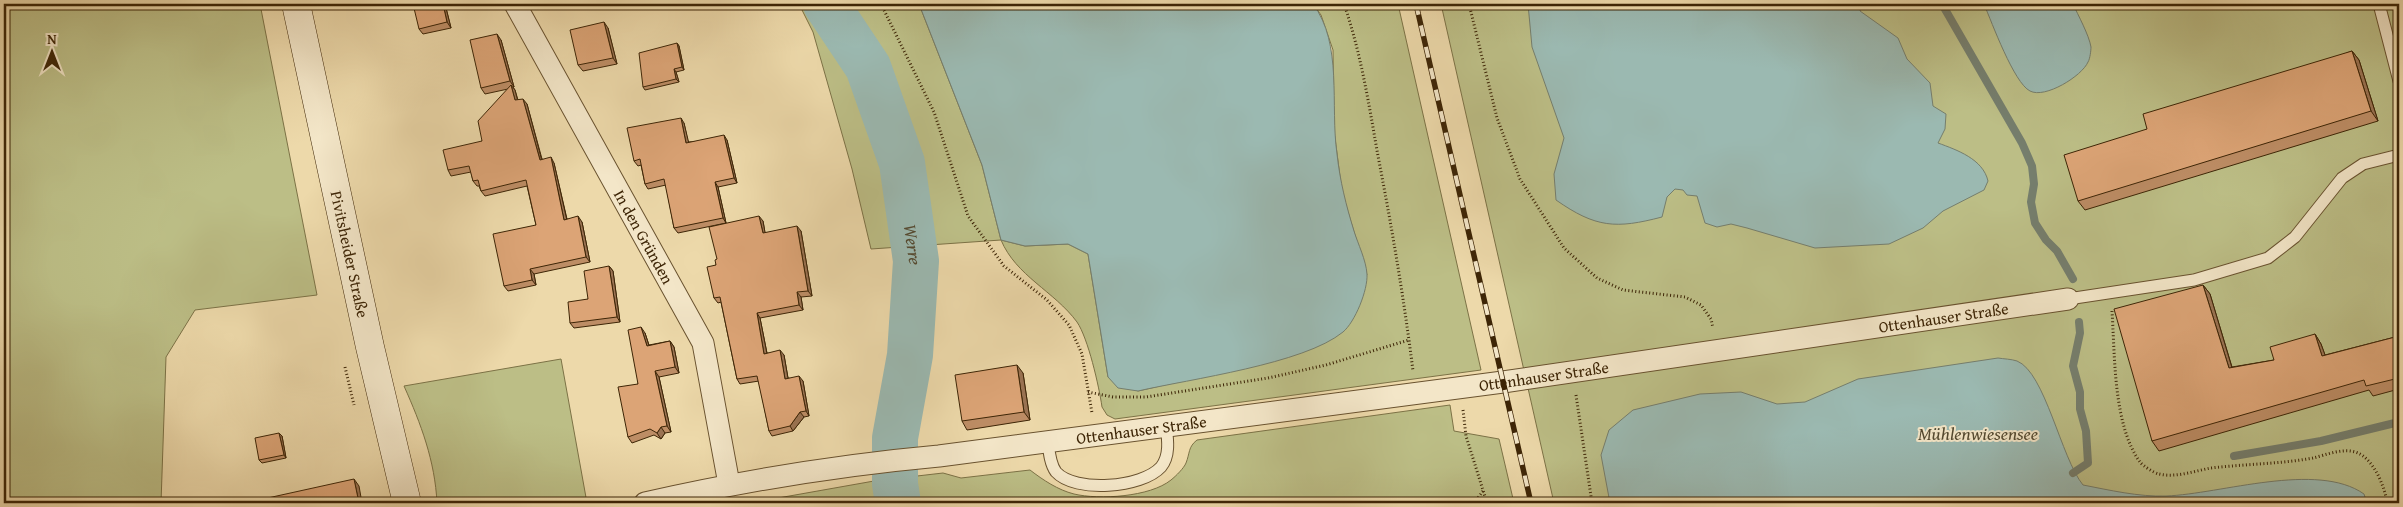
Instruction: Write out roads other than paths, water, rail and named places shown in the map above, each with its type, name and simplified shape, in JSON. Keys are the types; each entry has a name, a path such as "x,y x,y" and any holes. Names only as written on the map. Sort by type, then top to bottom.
{"main road":[{"name":"Pivitsheider Straße","path":"296,4 370,347 407,503"}],"street":[{"name":"In den Gründen","path":"515,4 703,343 729,484"},
{"name":"Ottenhauser Straße","path":"645,503 729,484 869,462 939,456 1416,394 2068,299"}],"lane":[{"path":"2379,4 2399,81"},
{"name":"Ottenhauser Straße","path":"2068,299 2194,280 2268,258 2295,237 2342,178 2363,164 2399,155"},
{"path":"1048,442 1050,459 1056,472 1069,479 1087,484 1132,483 1151,476 1162,466 1168,442 1166,426"}],"water":[{"path":"919,4 1313,4 1322,20 1332,56 1335,135 1340,174 1348,212 1364,258 1367,274 1363,297 1348,327 1325,343 1275,362 1138,391 1118,388 1108,377 1088,254 1068,244 1025,246 1001,240 982,165"},
{"path":"1528,4 1862,4 1860,11 1898,38 1907,59 1930,83 1933,106 1946,114 1945,129 1938,143 1961,152 1975,161 1985,173 1988,181 1984,190 1943,211 1923,228 1889,244 1815,248 1731,224 1717,227 1705,223 1697,196 1687,195 1683,190 1675,189 1667,197 1662,217 1619,224 1595,221 1556,200 1554,174 1564,138 1532,47"},
{"path":"1984,4 2073,4 2090,42 2091,50 2088,62 2079,74 2062,85 2045,92 2037,93 2030,91 2017,77"},
{"name":"Mühlenwiesensee","path":"1998,358 2017,361 2027,368 2036,381 2067,456 2083,485 2135,494 2166,496 2268,482 2321,480 2344,485 2364,494 2367,503 1610,503 1601,455 1609,430 1633,410 1700,394 1741,392 1777,404 1805,402 1858,379"}],"waterway":[{"name":"Werre","path":"826,4 868,67 902,163 916,261 910,355 895,438 895,484 898,503"},
{"path":"1942,4 2022,143 2032,166 2034,184 2031,202 2035,223 2046,240 2057,251 2073,279"},
{"path":"2073,473 2088,463 2086,431 2080,409 2080,392 2073,366 2080,333 2079,322"},
{"path":"2234,456 2321,441 2399,422"}],"railway":[{"path":"1416,4 1531,503"}]}
